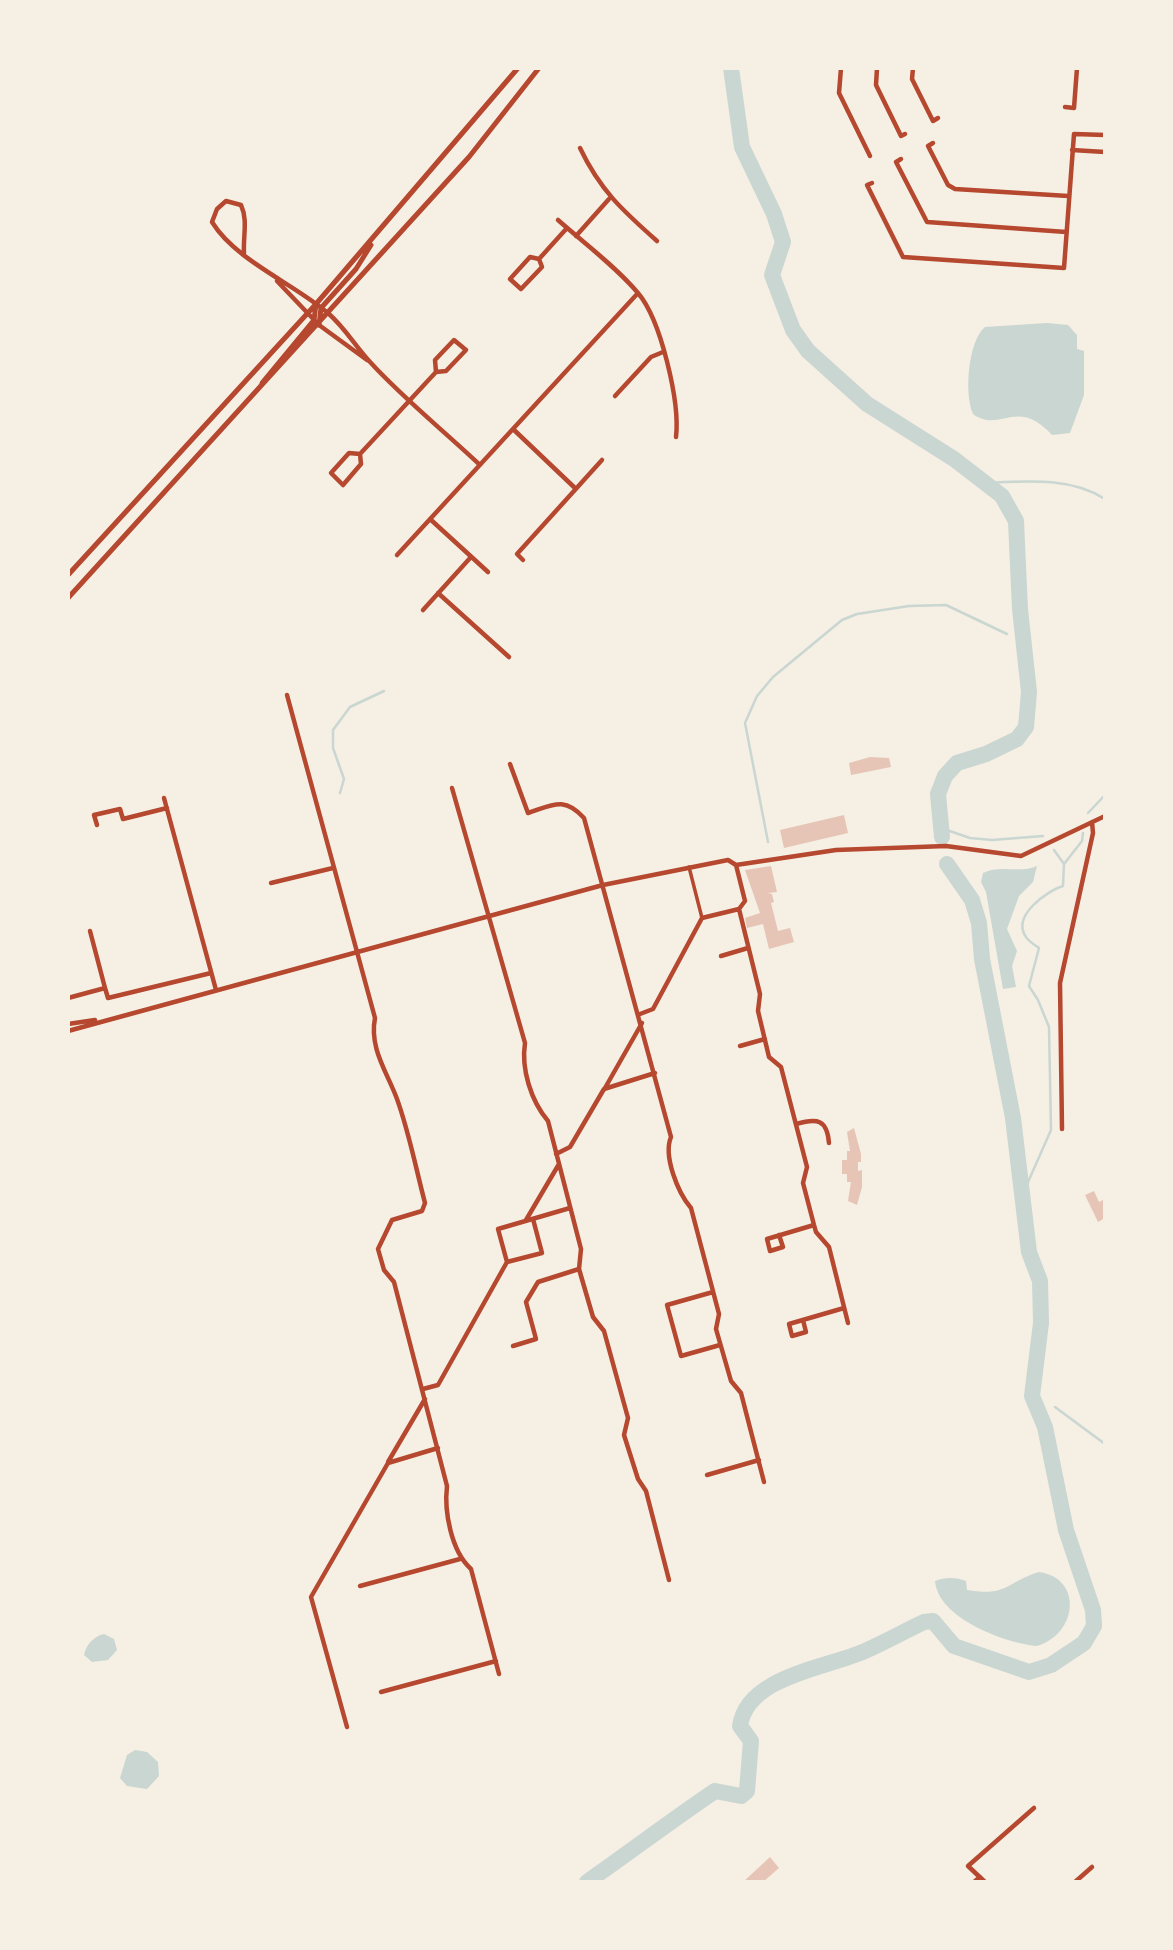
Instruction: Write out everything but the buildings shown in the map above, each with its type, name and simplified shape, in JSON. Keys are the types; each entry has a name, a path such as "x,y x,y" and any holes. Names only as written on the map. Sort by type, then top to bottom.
{"street":[{"path":"68,575 308,313 319,306 518,68"},
{"path":"68,598 319,326 469,157 539,68"},
{"path":"841,68 839,93 870,156"},
{"path":"877,68 876,85 901,136 905,134"},
{"path":"913,68 912,79 933,121 937,118"},
{"path":"1065,107 1074,108 1077,68"},
{"path":"872,183 867,186 903,257 1064,268 1074,134 1105,135"},
{"path":"933,143 928,146 948,185 955,189 1068,196"},
{"path":"580,148 595,180 609,199 657,241"},
{"path":"1072,150 1105,152"},
{"path":"901,159 896,162 927,222 1066,232"},
{"path":"576,236 609,199"},
{"path":"244,253 243,233 247,217 241,205 226,201 218,209 212,222 244,253 329,314 371,363 480,465"},
{"path":"558,220 638,293 648,309 663,352 677,425 676,437"},
{"path":"643,229 650,222"},
{"path":"539,259 567,228"},
{"path":"530,257 539,259 542,267 522,289 510,279 530,257"},
{"path":"270,273 319,326 371,363"},
{"path":"397,555 638,293"},
{"path":"250,401 276,362 314,320 319,306"},
{"path":"319,306 319,326"},
{"path":"360,454 349,453 331,474 343,485 361,464 360,454 436,372 446,371 466,350 454,340 435,360 436,372"},
{"path":"615,396 651,357 663,352"},
{"path":"513,429 576,489"},
{"path":"523,560 517,554 602,460"},
{"path":"430,519 488,572"},
{"path":"422,610 471,557"},
{"path":"438,593 509,657"},
{"path":"287,695 375,1018 372,1031 384,1074 397,1098 425,1203 422,1211 392,1220 378,1249 384,1270 394,1282 438,1448 447,1486 445,1502 460,1559 471,1569 499,1674"},
{"path":"510,765 528,813 556,803 567,803 584,818 655,1073 671,1137 667,1146 671,1161 681,1196 691,1208 719,1314 716,1329 720,1345 731,1381 741,1393 764,1482"},
{"path":"452,788 525,1043 523,1059 536,1107 548,1121 581,1249 579,1269 593,1317 604,1331 628,1418 624,1435 638,1479 646,1491 669,1580"},
{"path":"164,798 216,990"},
{"path":"96,825 94,815 120,809 122,819 167,808"},
{"path":"68,1031 603,885 689,867 728,860 736,865 836,850 946,846 1021,856 1105,816"},
{"path":"1062,1129 1060,984 1093,834 1092,822"},
{"path":"702,918 739,909 745,901 736,865"},
{"path":"639,1014 653,1009 702,918 689,867"},
{"path":"271,883 333,868"},
{"path":"739,909 761,994 758,1011 769,1057 781,1067 807,1167 803,1183 816,1233 829,1247 848,1323"},
{"path":"90,931 108,998 211,973"},
{"path":"721,956 748,948"},
{"path":"68,998 105,988"},
{"path":"68,1024 110,1018"},
{"path":"556,1154 570,1147 642,1023"},
{"path":"740,1045 765,1039"},
{"path":"604,1089 655,1073"},
{"path":"796,1124 814,1119 820,1121 827,1128 829,1143"},
{"path":"525,1221 559,1164"},
{"path":"423,1389 438,1385 507,1262 498,1228 570,1208"},
{"path":"507,1262 542,1253 533,1219"},
{"path":"779,1235 814,1225"},
{"path":"513,1346 536,1339 526,1302 537,1282 579,1269"},
{"path":"713,1292 667,1305 681,1356 720,1345"},
{"path":"803,1320 844,1308"},
{"path":"347,1727 311,1597 425,1399"},
{"path":"388,1463 438,1448"},
{"path":"707,1475 759,1460"},
{"path":"360,1586 460,1559"},
{"path":"381,1692 496,1661"},
{"path":"985,1882 968,1866 1034,1808"},
{"path":"1075,1882 1092,1867"},
{"path":"974,1882 980,1877"}],"shaded area":[{"path":"1047,323 1068,325 1077,335 1077,349 1084,351 1084,395 1070,433 1052,435 1040,424 1019,416 992,420 973,414 968,381 971,355 979,334 985,327"},
{"path":"1037,866 1033,882 1019,896 1007,929 1017,951 1012,966 1016,987 1003,989 986,892 981,882 983,873 996,869"},
{"path":"1039,1572 1053,1576 1063,1584 1069,1595 1070,1607 1061,1630 1051,1640 1037,1646 991,1634 960,1617 939,1594 935,1581 958,1579 966,1581 967,1590 991,1592"},
{"path":"104,1634 114,1639 117,1650 108,1660 92,1662 84,1655 85,1651 94,1639"},
{"path":"135,1750 147,1752 158,1762 159,1776 147,1789 127,1786 120,1778 127,1755"}],"waterway":[{"path":"731,68 742,147 774,214 783,242 772,275 793,330 808,351 867,404 954,459 1002,496 1016,521 1020,609 1029,692 1026,727 1017,739 986,754 957,763 945,776 938,794 942,837"},
{"path":"987,483 1033,481 1063,484 1092,492 1105,499"},
{"path":"768,842 745,723 757,696 773,677 842,620 857,614 909,606 946,605 1007,634"},
{"path":"340,793 344,779 333,748 333,730 350,707 384,691"},
{"path":"1088,813 1105,795"},
{"path":"941,828 970,838 992,840 1043,836"},
{"path":"1064,864 1082,841 1083,833"},
{"path":"1021,1198 1051,1130 1049,1027 1029,986 1039,948 1026,937 1023,921 1040,899 1063,886 1064,864 1054,850"},
{"path":"587,1882 715,1791 741,1796 747,1791 751,1741 740,1726 746,1709 757,1696 773,1685 791,1676 865,1651 924,1622 933,1621 954,1646 1029,1672 1051,1665 1084,1643 1094,1626 1093,1610 1066,1530 1045,1427 1032,1396 1041,1323 1040,1281 1029,1252 1013,1118 982,959 979,923 972,900 947,864"},
{"path":"1055,1407 1105,1444"}]}
